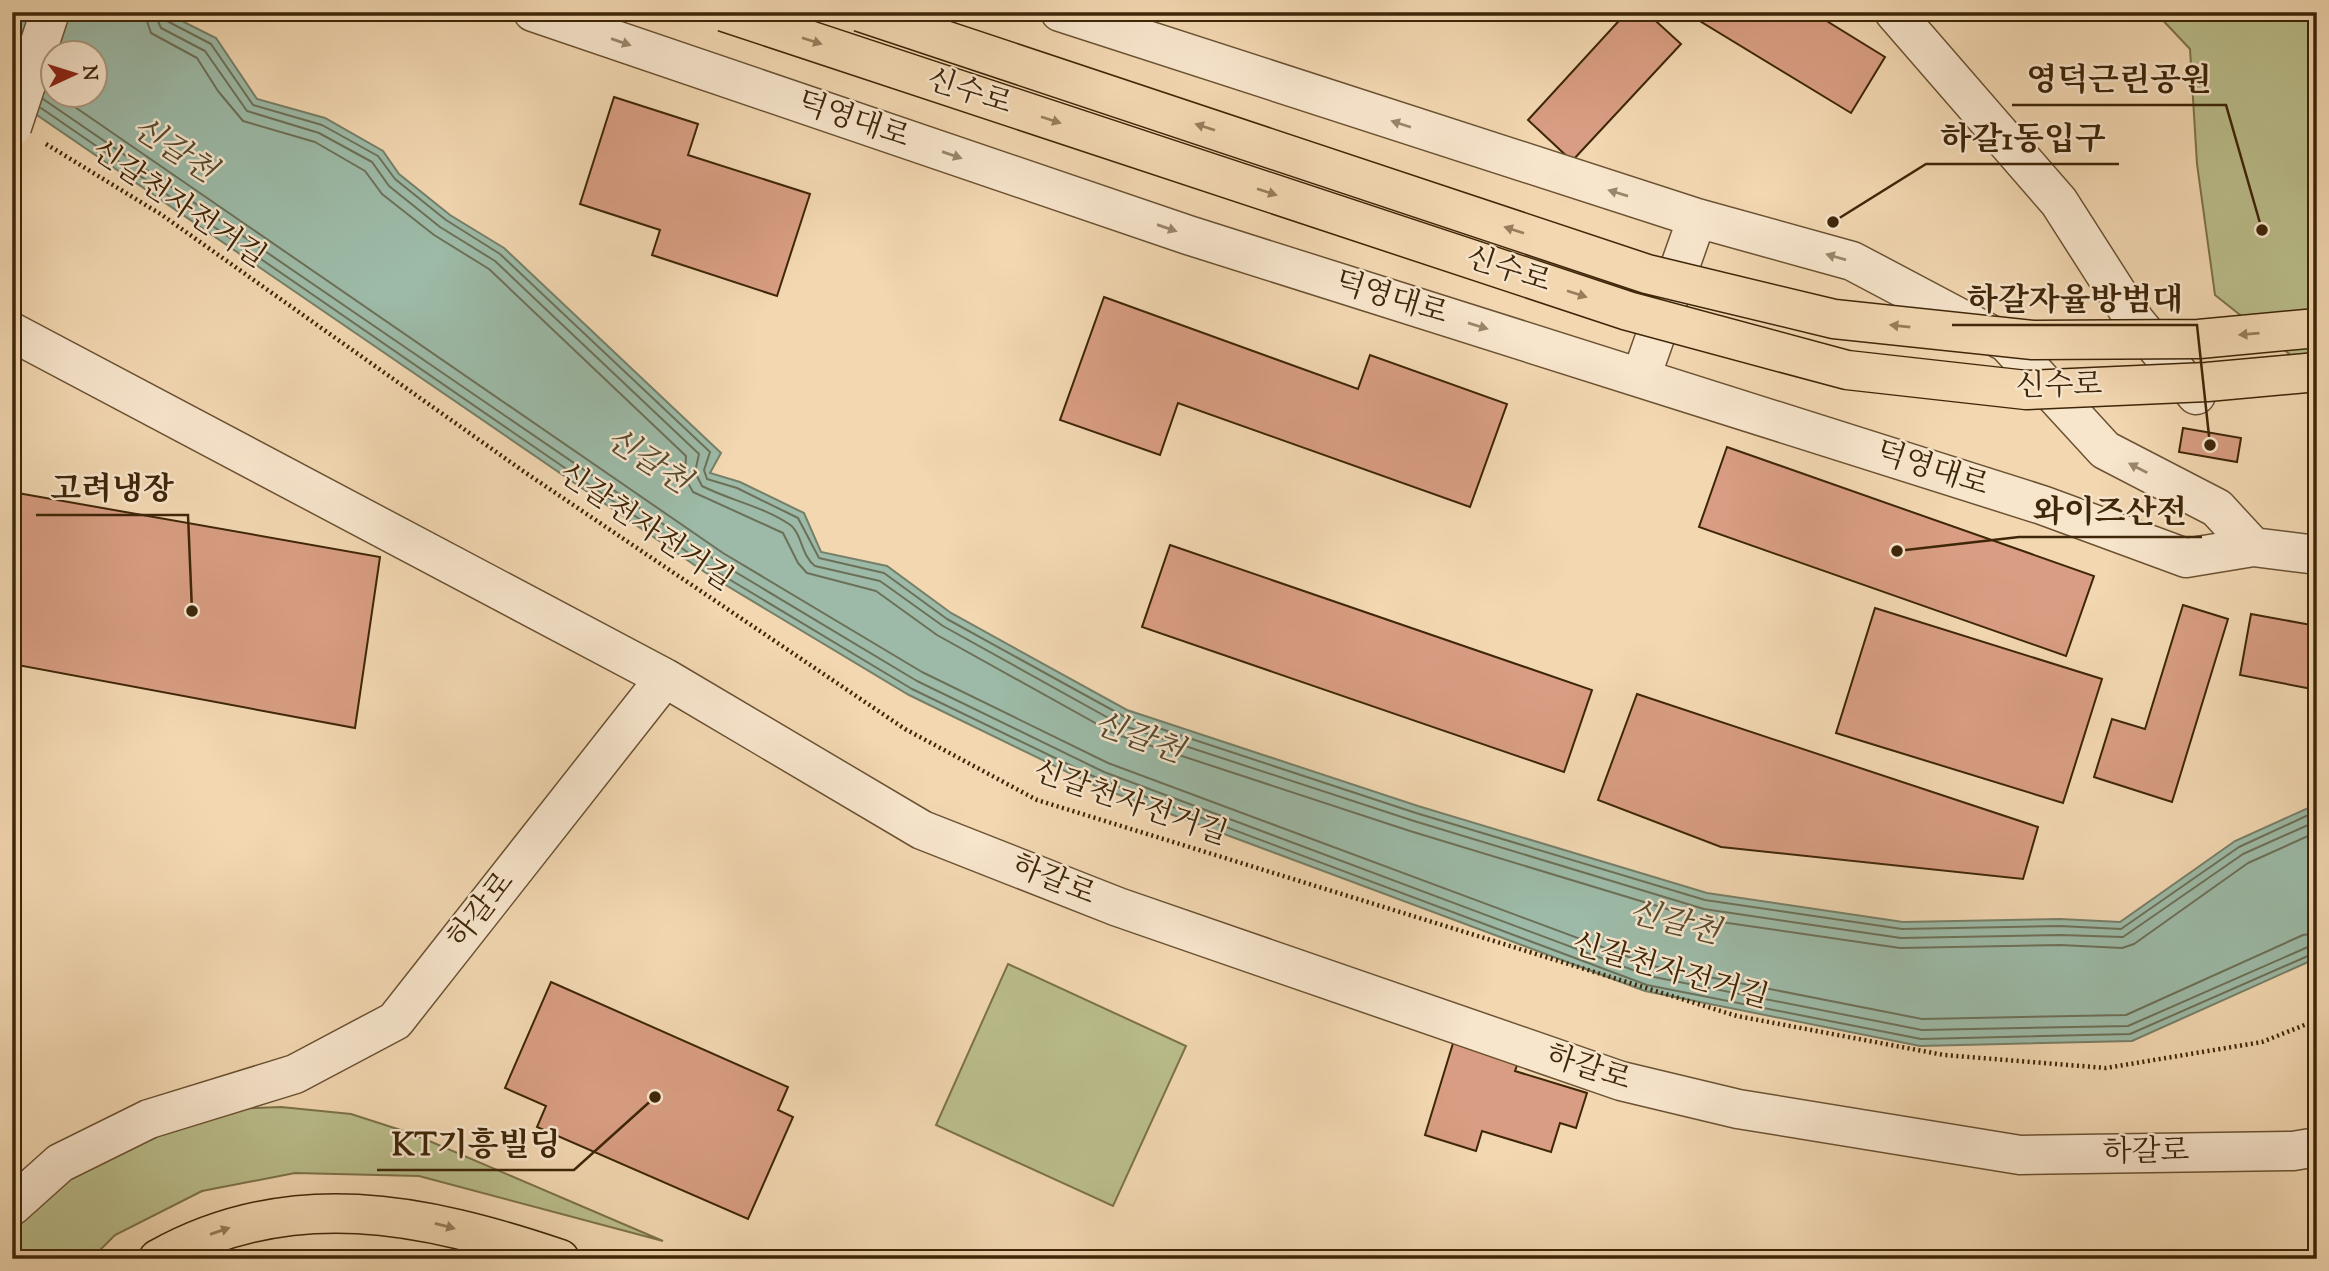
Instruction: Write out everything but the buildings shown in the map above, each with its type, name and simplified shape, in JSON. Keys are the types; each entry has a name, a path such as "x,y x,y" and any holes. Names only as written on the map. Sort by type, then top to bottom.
{"main road":[{"name":"신수로","path":"724,12 1628,311 1847,370 2026,390 2207,382 2317,372"},
{"name":"신수로","path":"860,12 1647,274 1834,319 2033,340 2199,339 2317,328"},
{"path":"158,1259 225,1228 267,1218 317,1212 374,1213 427,1221 560,1259"}],"street":[{"path":"24,132 50,12"},
{"name":"덕영대로","path":"533,12 1188,235 2042,505 2186,558 2253,547 2317,555"},
{"path":"1060,12 1697,218 1852,261 2007,343 2105,450 2217,508 2253,547"},
{"path":"1894,12 2059,202 2135,321 2196,395"},
{"path":"1641,377 1697,218"},
{"path":"12,332 665,678"},
{"name":"하갈로","path":"12,1206 60,1163 149,1119 295,1074 395,1021 665,678 922,830 1131,912 1621,1081 1738,1109 2020,1155 2293,1152 2317,1147"}],"path":[{"name":"신갈천자전거길","path":"24,132 162,215 523,471 905,729 1037,800 1737,1016 1944,1055 2106,1068 2262,1042 2317,1020"}],"green space":[{"path":"2155,12 2317,12 2317,376 2215,295 2197,164 2190,49"},
{"path":"1008,964 1186,1046 1113,1206 936,1125"},
{"path":"281,1107 351,1114 413,1134 663,1241 419,1176 295,1173 202,1191 115,1235 91,1259 12,1259 12,1231 48,1187 208,1110"}],"water":[{"name":"신갈천","path":"12,12 164,12 216,38 257,99 325,118 383,151 399,174 450,215 504,248 721,453 710,473 740,482 804,513 821,552 887,566 951,613 1127,710 1418,806 1707,893 1903,922 2060,919 2120,922 2235,841 2317,804 2317,958 2132,1041 1920,1046 1645,991 1098,787 909,695 709,575 12,98"}],"place":[{"name":"하갈1동입구","path":"1833,222"},
{"name":"영덕근린공원","path":"2262,230"},
{"name":"하갈자율방범대","path":"2210,445"},
{"name":"와이즈산전","path":"1897,551"},
{"name":"고려냉장","path":"192,611"},
{"name":"KT기흥빌딩","path":"655,1097"}]}
